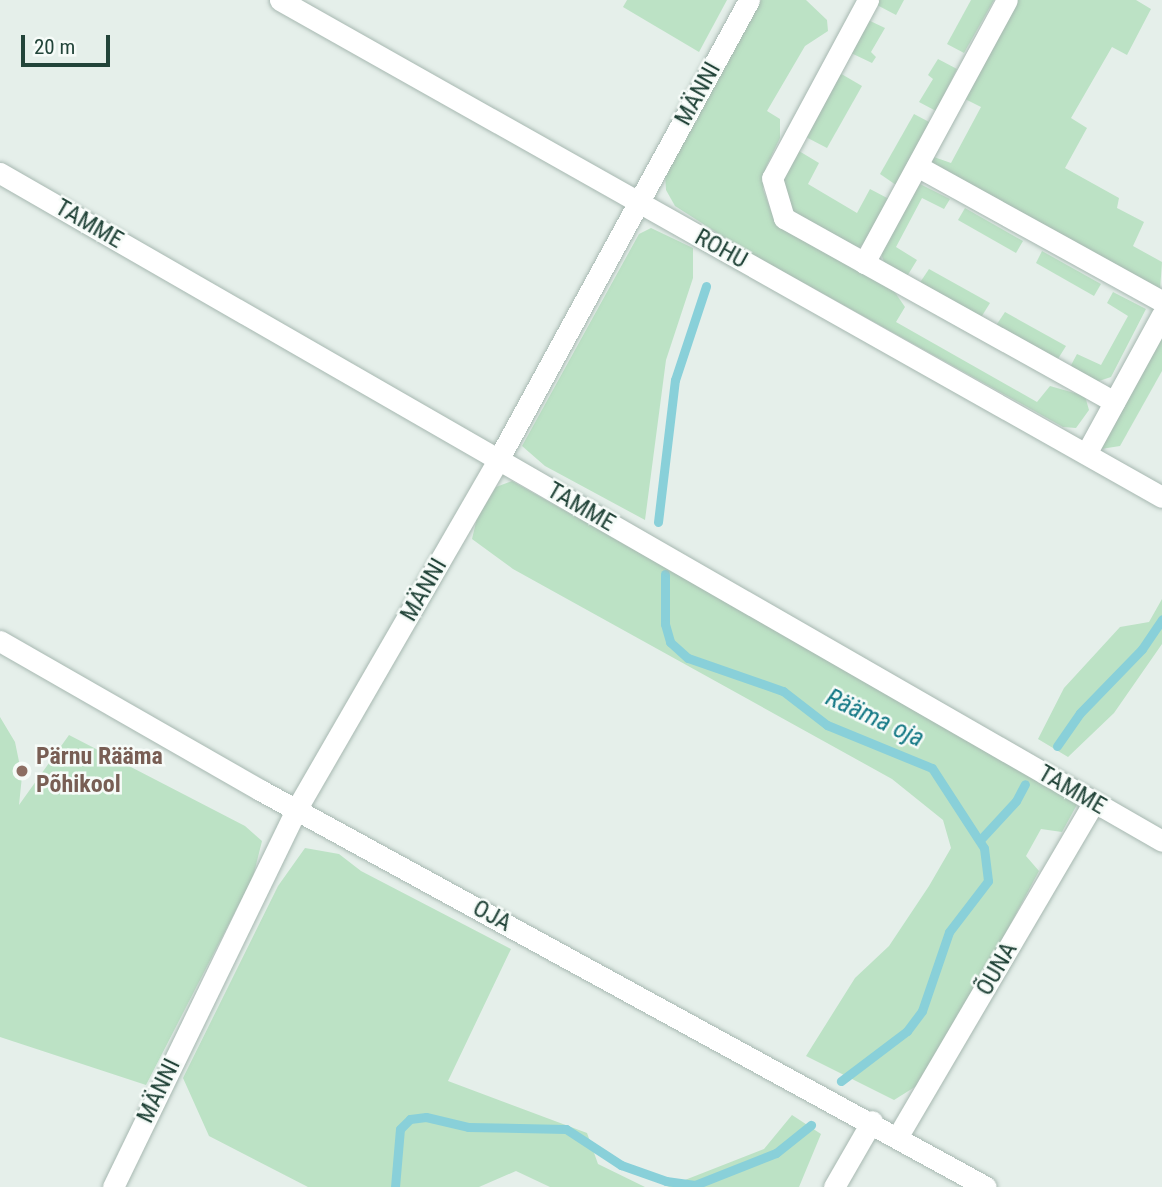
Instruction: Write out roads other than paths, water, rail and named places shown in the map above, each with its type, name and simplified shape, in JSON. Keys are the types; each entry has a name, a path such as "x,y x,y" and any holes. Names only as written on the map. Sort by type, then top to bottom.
{"street":[{"name":"ROHU","path":"280,0 638,203 1087,452 1162,497"},
{"name":"MÄNNI","path":"113,1187 296,810 498,460 749,0"},
{"path":"868,0 772,178 784,218 1114,402"},
{"path":"864,263 1007,0"},
{"path":"917,166 1162,301"},
{"name":"TAMME","path":"0,173 1162,841"},
{"path":"1087,452 1162,315"},
{"name":"OJA","path":"0,641 296,810 872,1121 986,1187"},
{"name":"ÕUNA","path":"898,1136 1094,802"},
{"path":"834,1187 872,1121"}],"waterway":[{"name":"Rääma oja","path":"658,522 675,380 706,286"},
{"name":"Rääma oja","path":"665,574 665,624 670,642 688,658 783,691 827,725 932,768 984,848 988,881 949,932 922,1011 907,1031 841,1081"},
{"path":"1057,746 1080,713 1142,649 1162,619"},
{"path":"980,840 1016,801 1025,784"},
{"name":"Rääma oja","path":"395,1187 400,1129 410,1119 426,1117 468,1127 566,1129 621,1165 666,1181 695,1185 776,1153 811,1125"}],"place":[{"name":"Pärnu Rääma Põhikool","path":"22,771"}]}
